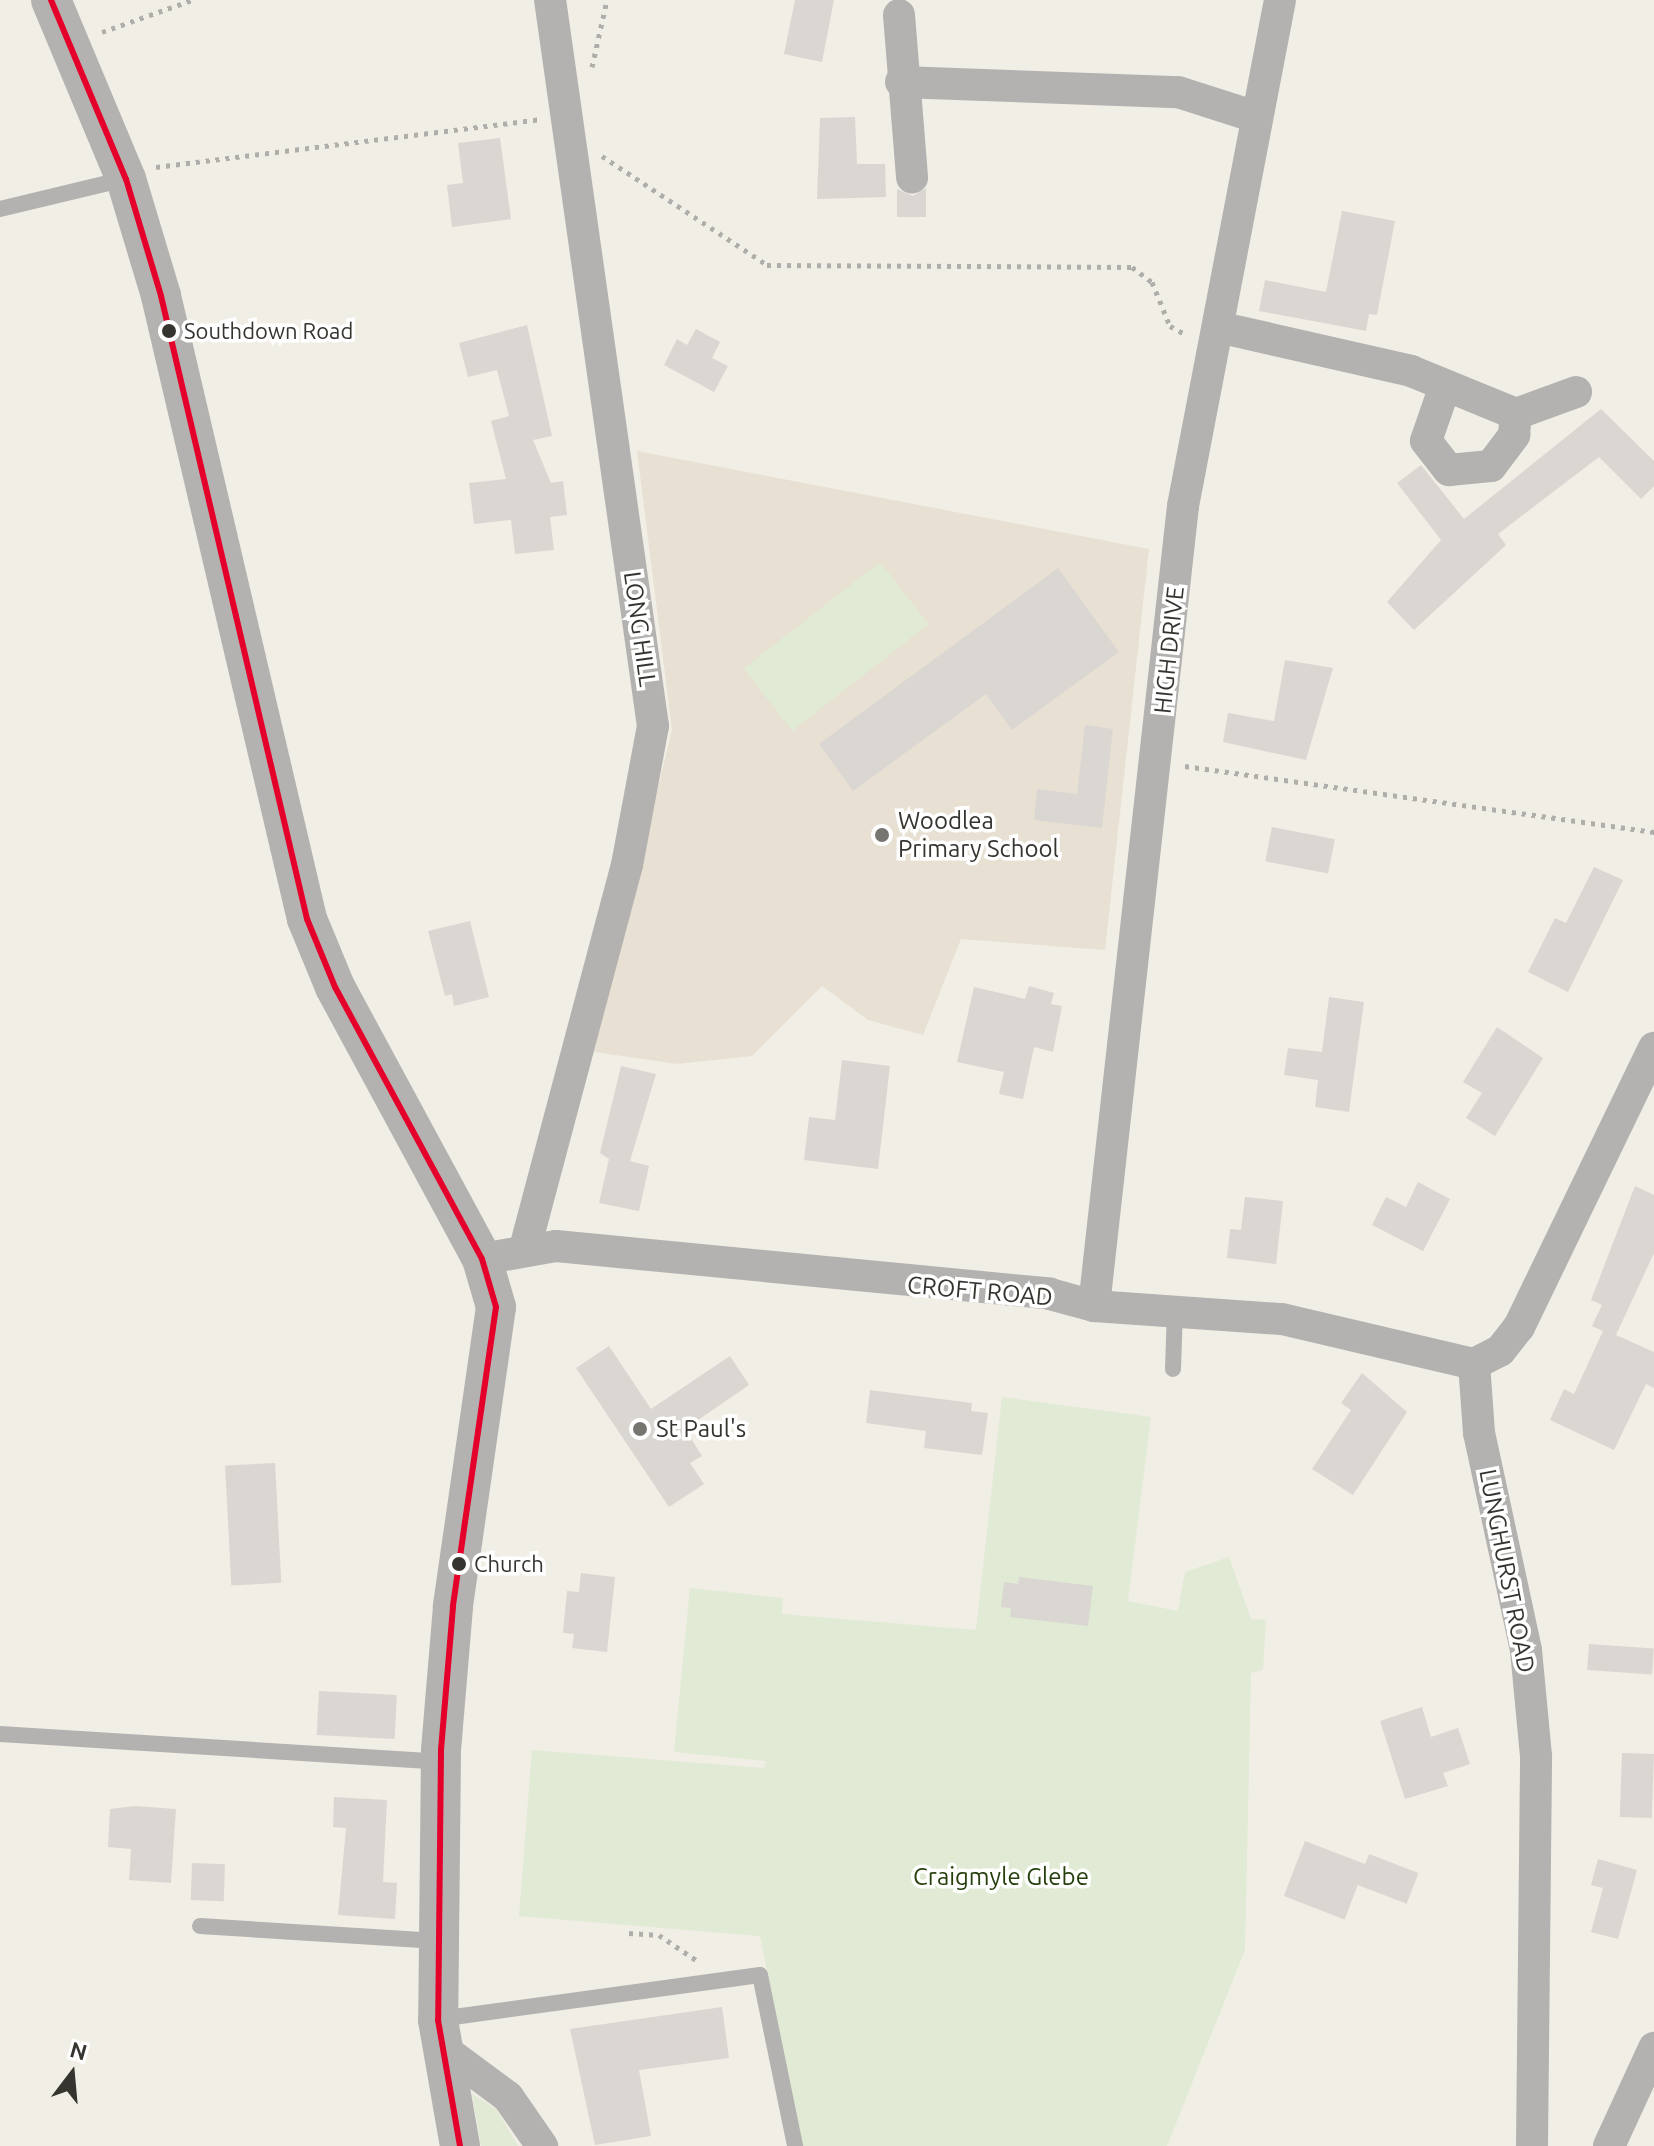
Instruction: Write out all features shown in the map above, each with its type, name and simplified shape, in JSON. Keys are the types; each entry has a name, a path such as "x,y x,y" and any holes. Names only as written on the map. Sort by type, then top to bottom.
{"street":[{"path":"51,0 74,41 124,175 161,296 307,919 335,987 482,1259 496,1307 453,1607 441,1763 440,2034 460,2146"},
{"name":"LONG HILL","path":"525,1248 627,865 653,726 587,237 562,123 550,0"},
{"name":"HIGH DRIVE","path":"1094,1306 1183,506 1280,0"},
{"path":"899,15 901,82 912,177"},
{"path":"901,82 1178,92 1256,117"},
{"path":"1215,338 1411,371 1516,414 1576,392"},
{"path":"1445,386 1426,441 1449,470 1491,466 1514,435 1516,414"},
{"path":"1474,1364 1500,1351 1519,1327 1654,1048"},
{"name":"CROFT ROAD","path":"482,1259 525,1248 1050,1294 1094,1306 1175,1308 1282,1319 1474,1364"},
{"name":"LUNGHURST ROAD","path":"1474,1364 1479,1433 1526,1650 1536,1756 1532,2146"},
{"path":"440,2034 508,2097 542,2146"},
{"path":"1609,2146 1654,2048"}],"lane":[{"path":"0,209 124,175"},
{"path":"1173,1369 1175,1308"},
{"path":"0,1734 441,1763"},
{"path":"200,1926 438,1941"},
{"path":"440,2034 708,1982 760,1975 795,2146"}],"path":[{"path":"74,41 192,0"},
{"path":"124,175 562,123 767,265 1132,267 1152,282 1170,326 1215,338"},
{"path":"1156,762 1654,832"},
{"path":"629,1933 659,1935 698,1957 708,1982"}],"shaded area":[{"name":"Woodlea Primary School","path":"637,451 1149,549 1105,950 961,939 923,1035 868,1020 822,986 752,1056 677,1064 594,1052 672,730"}],"green space":[{"path":"880,562 929,624 792,731 744,669"},
{"name":"Craigmyle Glebe","path":"1002,1397 1151,1417 1128,1601 1178,1611 1185,1572 1229,1557 1251,1619 1266,1620 1263,1670 1251,1673 1245,1950 1167,2146 802,2146 760,1936 519,1916 532,1750 764,1768 766,1761 674,1752 690,1588 783,1598 782,1614 976,1630"},
{"path":"472,2094 496,2109 518,2146 481,2146"}],"building":[{"path":"795,0 834,0 822,62 784,54"},
{"path":"855,117 857,164 885,164 886,197 817,199 820,118"},
{"path":"500,138 511,219 452,227 447,185 463,183 458,143"},
{"path":"926,188 926,217 897,217 897,189 913,196"},
{"path":"1342,211 1395,221 1377,315 1369,314 1366,331 1259,311 1265,280 1326,292"},
{"path":"527,325 552,436 533,440 551,483 563,481 567,515 550,517 554,550 515,554 511,520 474,524 469,483 506,479 491,421 509,416 497,370 468,377 459,343"},
{"path":"696,329 720,342 712,358 728,366 714,392 664,365 677,339 687,345"},
{"path":"1601,409 1654,461 1654,486 1641,499 1599,457 1498,534 1506,545 1414,630 1387,602 1441,540 1397,483 1421,465 1464,519"},
{"path":"1058,568 1119,652 1012,730 986,694 853,791 819,744"},
{"path":"1285,660 1333,668 1306,760 1223,742 1228,713 1274,721"},
{"path":"1085,725 1113,729 1102,828 1034,820 1037,789 1077,794"},
{"path":"1272,827 1335,839 1328,874 1265,861"},
{"path":"1594,867 1623,880 1568,992 1528,972 1555,918 1566,923"},
{"path":"470,921 489,997 454,1006 452,994 445,996 428,931"},
{"path":"1029,986 1054,993 1051,1004 1062,1006 1053,1052 1034,1047 1023,1099 999,1094 1004,1072 957,1062 974,987 1025,999"},
{"path":"1329,997 1364,1002 1349,1112 1315,1107 1318,1080 1284,1075 1288,1048 1322,1052"},
{"path":"1497,1027 1543,1058 1495,1136 1466,1118 1482,1093 1463,1082"},
{"path":"842,1060 890,1066 878,1169 804,1160 809,1117 835,1120"},
{"path":"621,1066 656,1074 630,1161 649,1166 639,1211 599,1203 609,1159 600,1153"},
{"path":"1418,1182 1450,1199 1423,1251 1372,1225 1386,1197 1406,1207"},
{"path":"1635,1186 1654,1195 1654,1253 1616,1335 1654,1352 1654,1388 1646,1384 1614,1450 1550,1420 1564,1389 1574,1394 1603,1331 1592,1326 1602,1305 1591,1300"},
{"path":"1245,1197 1283,1201 1276,1264 1227,1258 1230,1229 1241,1230"},
{"name":"St Paul's","path":"609,1346 651,1409 730,1356 749,1385 685,1429 702,1456 690,1463 704,1484 669,1507 576,1368"},
{"path":"1362,1373 1407,1412 1353,1495 1312,1469 1351,1410 1341,1403"},
{"path":"870,1390 972,1403 971,1411 988,1413 982,1455 924,1448 926,1431 866,1423"},
{"path":"275,1463 281,1583 231,1585 225,1466"},
{"path":"581,1573 615,1577 607,1652 572,1648 574,1634 563,1633 567,1591 579,1592"},
{"path":"1019,1577 1093,1586 1088,1626 1010,1617 1011,1608 1001,1607 1004,1582 1018,1584"},
{"path":"1589,1644 1654,1649 1652,1674 1587,1670"},
{"path":"319,1691 397,1695 395,1739 317,1735"},
{"path":"1422,1707 1431,1737 1458,1728 1470,1764 1443,1773 1448,1786 1405,1799 1380,1721"},
{"path":"1622,1753 1654,1754 1652,1818 1620,1817"},
{"path":"334,1797 387,1800 383,1882 397,1883 395,1919 338,1915 346,1828 333,1827"},
{"path":"135,1806 176,1809 171,1883 129,1880 131,1849 108,1847 110,1809"},
{"path":"1305,1841 1366,1864 1345,1919 1284,1896"},
{"path":"1369,1854 1418,1873 1407,1904 1357,1885"},
{"path":"1598,1859 1637,1870 1618,1939 1591,1932 1603,1888 1591,1885"},
{"path":"192,1863 225,1864 224,1901 191,1900"},
{"path":"722,2007 729,2058 639,2070 651,2136 595,2145 570,2029"}],"transit line":[{"path":"51,0 126,179 161,296 307,919 335,987 482,1259 496,1307 453,1607 441,1751 438,2020 460,2146"}],"place":[{"name":"Southdown Road","path":"169,331"},
{"name":"Woodlea Primary School","path":"882,835"},
{"name":"St Paul's","path":"640,1429"},
{"name":"Church","path":"459,1564"}]}
